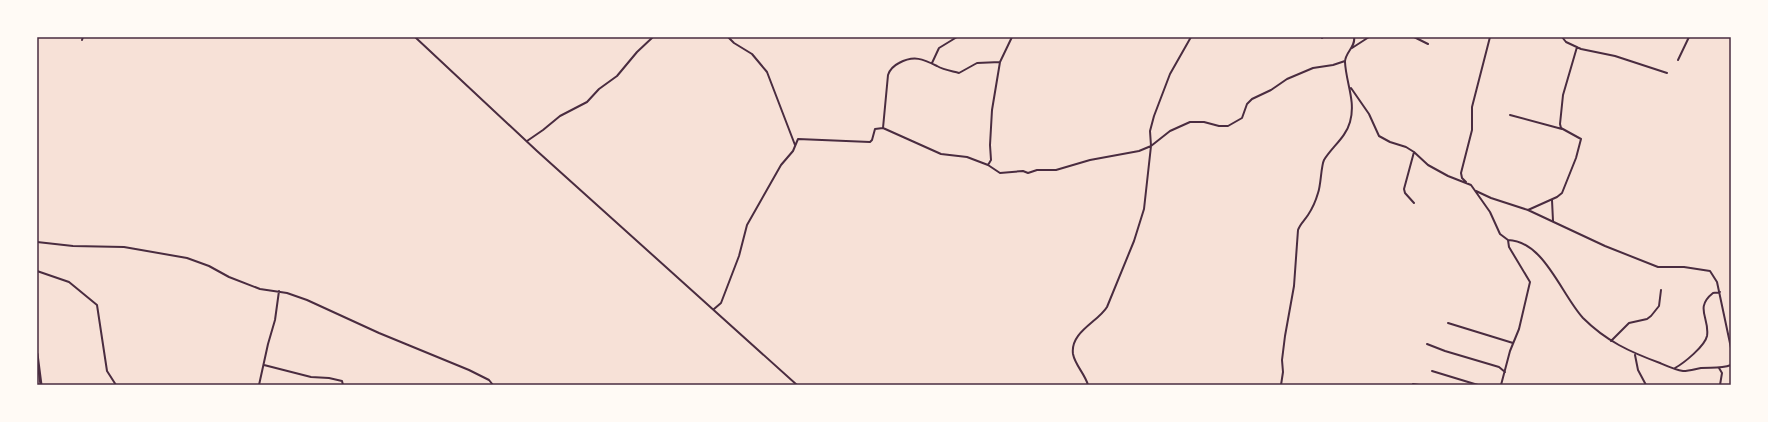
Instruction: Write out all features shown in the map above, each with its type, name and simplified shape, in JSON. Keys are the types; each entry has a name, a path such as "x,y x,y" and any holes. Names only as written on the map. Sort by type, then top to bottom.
{"highway":[{"path":"37,354 41,385"}],"street":[{"path":"415,37 527,141 797,385"},
{"path":"527,141 560,116 587,102 599,89 617,76 637,52 653,37"},
{"path":"728,37 734,43 752,54 767,72 795,145"},
{"path":"932,63 939,48 957,37"},
{"path":"988,165 991,160 990,145 992,110 1000,62 1012,37"},
{"path":"1088,385 1083,372 1073,356 1074,348 1085,328 1104,312 1107,307 1134,241 1144,209 1151,146 1150,131 1156,110 1170,74 1191,37"},
{"path":"1281,385 1283,372 1282,355 1294,286 1298,230 1316,198 1321,181 1324,161 1335,148 1350,123 1352,104 1351,88 1345,61 1354,43 1354,37"},
{"path":"1351,49 1369,37"},
{"path":"1414,37 1428,44"},
{"path":"1490,37 1472,107 1472,130 1461,173 1462,178 1471,185 1490,212 1500,234 1508,240 1518,240 1528,245 1542,258 1573,306 1583,318 1611,341 1634,354 1682,371 1719,368 1731,365"},
{"path":"1562,37 1566,42 1588,52 1615,56 1667,73"},
{"path":"1678,60 1689,37"},
{"path":"1528,210 1562,193 1580,149 1581,140 1561,128 1560,124 1563,95 1577,47"},
{"path":"883,128 888,75 890,69 901,62 920,58 938,67 960,73 969,66 977,63 1000,62"},
{"path":"714,309 721,303 739,256 746,226 781,165 793,151 798,139 870,142 875,129 883,128 941,154 964,156 988,165 1000,173 1028,172 1037,170 1052,171 1090,160 1139,151 1151,146 1170,131 1187,122 1204,122 1224,126 1230,125 1242,118 1247,104 1287,79 1312,68 1333,65 1345,61"},
{"path":"1351,88 1369,114 1380,136 1414,152 1423,162 1448,176 1467,182"},
{"path":"1510,115 1565,130"},
{"path":"1414,152 1404,189 1405,193 1414,203"},
{"path":"1475,191 1528,210 1605,246 1658,267 1684,267 1710,271 1717,282 1720,292 1731,348"},
{"path":"1552,199 1552,221"},
{"path":"1501,385 1530,289 1530,282 1509,247 1508,240"},
{"path":"37,242 73,246 124,247 184,258 209,266 251,286 260,289 279,291 311,301 372,330 469,370 489,380 494,385"},
{"path":"37,271 67,280 97,305 107,371 116,385"},
{"path":"1611,341 1629,323 1651,316 1659,306 1661,290"},
{"path":"259,385 275,320 279,291"},
{"path":"1675,368 1684,363 1705,342 1707,334 1704,314 1705,301 1713,293 1720,292"},
{"path":"1448,323 1513,343"},
{"path":"1427,344 1445,352 1499,367 1505,372"},
{"path":"1634,354 1638,370 1646,385"},
{"path":"264,365 311,377 338,379 343,385"},
{"path":"1719,368 1722,373 1720,385"},
{"path":"1432,371 1478,385"},
{"path":"1413,384 1419,385"}]}
